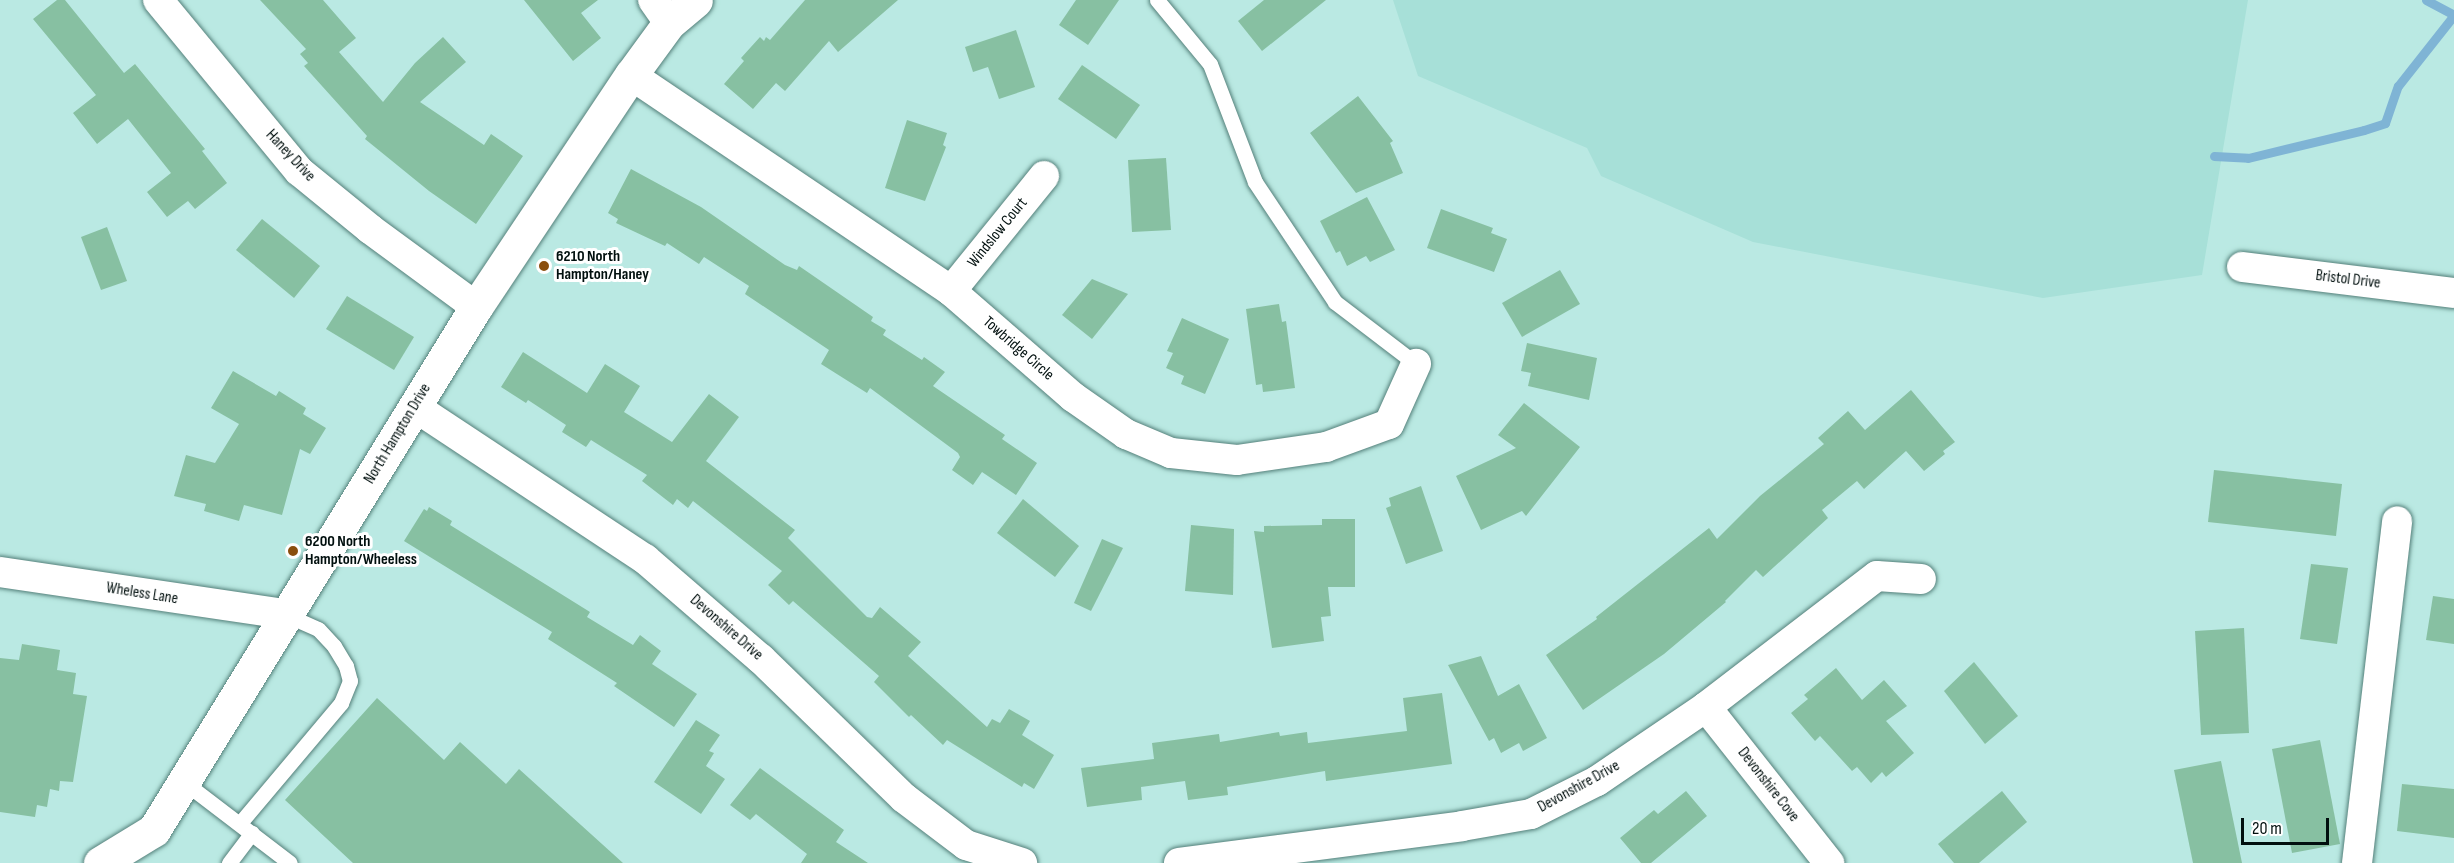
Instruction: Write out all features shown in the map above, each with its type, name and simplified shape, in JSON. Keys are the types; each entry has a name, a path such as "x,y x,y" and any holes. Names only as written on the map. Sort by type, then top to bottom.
{"street":[{"name":"Haney Drive","path":"158,0 299,171 369,229 476,307"},
{"name":"North Hampton Drive","path":"100,863 154,830 476,307 631,75 661,11 696,0"},
{"name":"Towbridge Circle","path":"631,75 951,291 1073,397 1126,434 1171,453 1237,460 1326,447 1389,424 1416,364"},
{"name":"Windslow Court","path":"951,291 1044,176"},
{"name":"Bristol Drive","path":"2242,267 2454,293"},
{"name":"Devonshire Drive","path":"414,407 645,559 762,659 904,798 966,845 1022,863"},
{"path":"2357,863 2397,521"},
{"name":"Wheless Lane","path":"0,572 285,614"},
{"name":"Devonshire Drive","path":"1179,863 1531,814 1597,781 1706,707 1877,576 1921,579"},
{"name":"Devonshire Cove","path":"1706,707 1829,863"},
{"path":"154,830 154,863"}],"lane":[{"path":"1157,0 1210,64 1255,182 1335,302 1416,364"},
{"path":"229,863 246,828 340,703 350,681 346,666 334,646 318,629 285,614"},
{"path":"184,782 290,863"}],"shaded area":[{"path":"1393,0 2248,0 2202,275 2043,298 1753,242 1601,176 1587,148 1418,76"}],"building":[{"path":"57,0 65,0 124,73 135,64 205,149 202,151 227,183 195,209 188,201 167,217 147,192 171,173 128,119 97,144 73,113 96,95 33,19"},
{"path":"260,0 323,0 356,38 339,52 383,102 415,63 443,37 466,62 420,102 484,145 491,134 523,156 476,224 429,191 365,139 367,136 304,66 308,63 300,54 306,49"},
{"path":"524,0 598,0 581,13 601,38 573,61"},
{"path":"805,0 898,0 838,52 829,41 785,91 776,83 753,109 724,84 744,61 741,58 760,37 764,41 766,37 770,40"},
{"path":"1076,0 1119,0 1088,45 1059,25"},
{"path":"1264,0 1326,0 1262,51 1238,21"},
{"path":"1016,30 1035,87 999,99 988,67 973,72 965,47"},
{"path":"1082,65 1140,105 1116,139 1058,99"},
{"path":"1358,96 1393,141 1390,143 1403,173 1356,193 1310,133"},
{"path":"907,120 947,133 943,145 946,147 925,201 885,188"},
{"path":"1166,158 1171,230 1132,232 1128,160"},
{"path":"631,169 701,207 785,265 797,270 799,266 873,317 871,321 886,330 883,335 922,360 924,357 945,372 933,386 1005,435 1002,439 1037,463 1016,495 982,472 973,485 952,470 960,457 958,453 870,388 867,393 821,364 829,350 745,294 749,286 704,257 699,264 667,243 665,246 616,223 618,219 608,213"},
{"path":"1367,197 1395,250 1370,262 1366,256 1347,266 1340,251 1336,253 1320,221"},
{"path":"1441,209 1493,228 1491,233 1507,239 1494,272 1427,248"},
{"path":"262,219 320,266 294,298 236,250"},
{"path":"107,227 127,281 101,290 81,237"},
{"path":"1560,270 1580,304 1522,337 1502,303"},
{"path":"1092,279 1128,294 1092,339 1062,315"},
{"path":"347,296 414,337 394,370 326,329"},
{"path":"1279,304 1282,322 1286,321 1295,388 1263,392 1262,384 1256,385 1246,309"},
{"path":"1182,318 1229,339 1205,394 1181,384 1184,376 1166,368 1173,353 1167,351"},
{"path":"1527,343 1597,358 1589,400 1528,386 1531,373 1521,371"},
{"path":"523,352 587,393 605,364 640,386 624,412 672,442 709,394 739,417 706,461 795,530 788,538 867,617 872,618 880,607 921,642 908,656 987,727 992,719 1000,723 1009,709 1030,721 1022,735 1054,755 1034,789 1024,783 1022,787 947,740 943,745 911,715 909,717 874,682 879,676 793,601 789,605 768,585 782,571 693,501 688,508 677,499 673,505 642,481 647,475 591,440 586,447 562,432 566,425 528,400 526,403 501,387"},
{"path":"233,371 276,396 279,391 306,408 303,414 326,428 310,454 300,449 282,515 244,505 239,521 204,511 206,504 174,496 186,455 215,463 239,424 211,408"},
{"path":"1911,390 1955,442 1943,451 1945,454 1924,471 1906,451 1864,489 1857,481 1822,510 1828,518 1763,577 1756,570 1726,602 1664,654 1583,710 1546,655 1597,619 1596,617 1709,528 1717,539 1760,496 1824,444 1818,438 1848,411 1865,430"},
{"path":"1524,403 1580,447 1526,516 1522,511 1481,530 1456,476 1516,448 1498,435"},
{"path":"2214,470 2342,484 2336,536 2208,522"},
{"path":"1421,486 1443,551 1406,564 1386,508 1391,506 1389,498"},
{"path":"1023,499 1079,546 1055,577 997,533"},
{"path":"429,507 452,521 450,525 590,612 587,617 633,645 640,635 661,651 652,664 697,694 674,727 614,686 617,683 548,639 552,632 404,541 424,509 427,511"},
{"path":"1322,519 1355,519 1355,587 1328,587 1331,616 1321,617 1324,641 1272,648 1254,531 1264,532 1264,526 1322,525"},
{"path":"1191,525 1234,529 1233,595 1185,591"},
{"path":"1102,539 1123,548 1091,611 1074,603"},
{"path":"2311,564 2348,568 2337,644 2300,639"},
{"path":"2433,596 2454,599 2454,644 2426,640"},
{"path":"2244,628 2249,733 2201,735 2195,631"},
{"path":"22,644 60,650 57,670 76,673 73,694 87,696 73,782 60,781 59,791 50,789 47,807 37,805 35,817 0,812 0,658 19,660"},
{"path":"1481,656 1498,696 1519,684 1547,738 1523,751 1519,743 1501,753 1494,738 1489,741 1448,665"},
{"path":"1974,662 2018,716 1985,744 1944,691"},
{"path":"1836,668 1862,700 1884,680 1907,706 1886,721 1914,753 1886,777 1882,772 1871,783 1857,767 1852,771 1820,736 1815,741 1791,713 1808,699 1804,695"},
{"path":"1442,693 1452,764 1326,781 1325,771 1227,787 1228,795 1188,800 1185,781 1141,787 1142,800 1087,807 1081,768 1154,759 1152,743 1219,734 1220,742 1279,732 1280,736 1307,732 1308,743 1407,731 1403,698"},
{"path":"377,698 444,760 460,742 506,784 519,769 623,863 353,863 285,800"},
{"path":"696,720 720,735 709,751 714,753 706,766 725,779 701,814 654,782"},
{"path":"2320,740 2340,844 2292,853 2272,749"},
{"path":"2221,761 2242,863 2193,863 2174,770"},
{"path":"760,768 844,830 836,842 868,863 801,863 807,854 756,814 750,820 730,805"},
{"path":"2402,784 2454,789 2454,838 2397,831"},
{"path":"1686,791 1707,816 1651,863 1641,863 1620,838 1654,810 1658,814"},
{"path":"2002,791 2027,822 1979,863 1954,863 1938,844"}],"waterway":[{"path":"2426,0 2454,15"},
{"path":"2214,156 2248,158 2385,123 2398,86 2454,15"}],"place":[{"name":"6210 North Hampton/Haney","path":"544,266"},
{"name":"6200 North Hampton/Wheeless","path":"293,551"}]}
